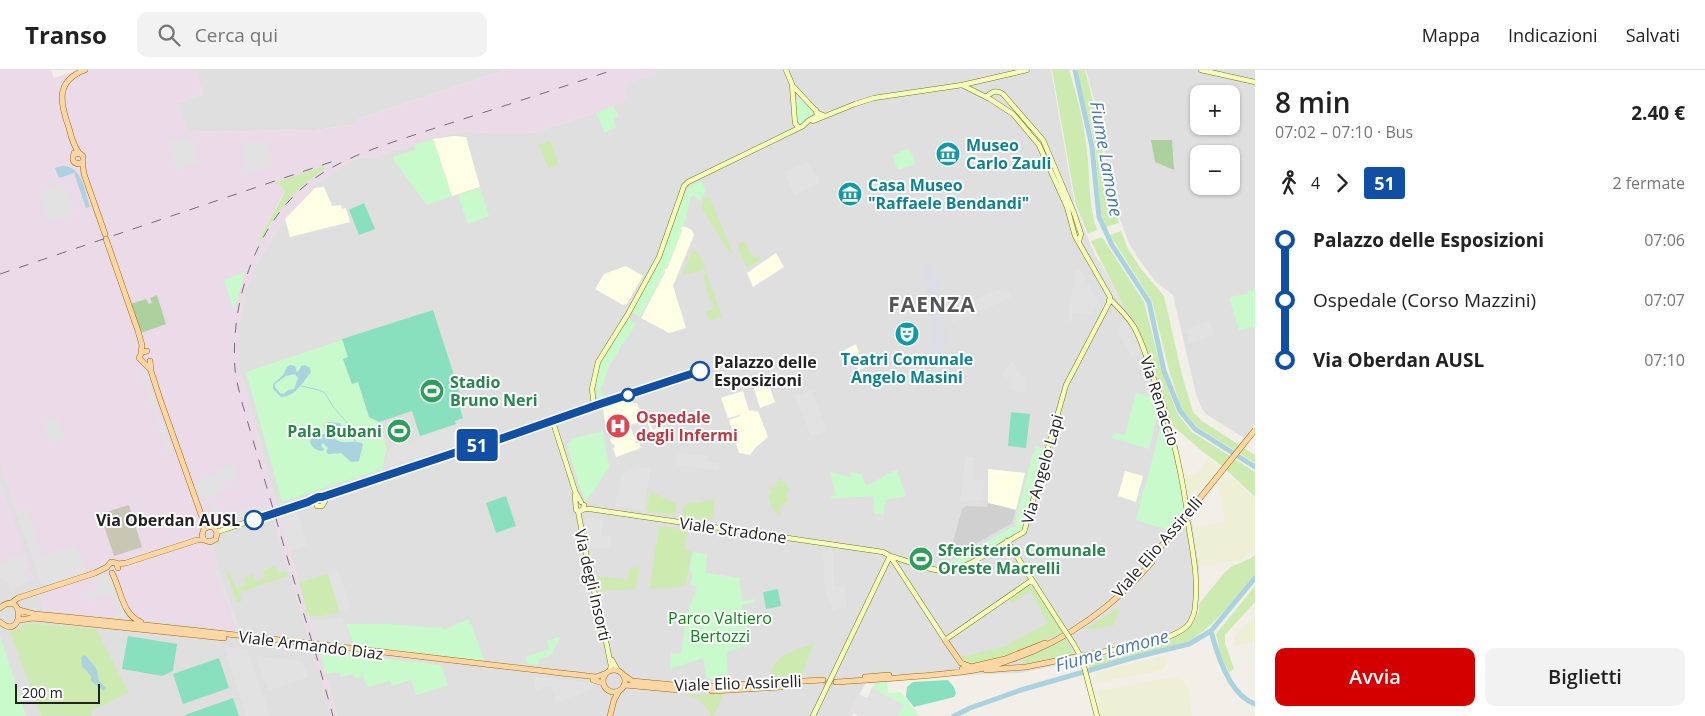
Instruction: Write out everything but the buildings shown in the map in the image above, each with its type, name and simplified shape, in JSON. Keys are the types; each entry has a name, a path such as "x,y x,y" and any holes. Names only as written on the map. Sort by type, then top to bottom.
{"main road":[{"path":"80,163 73,161 76,154 74,143 62,107 61,98 65,86 74,75 85,70"},
{"path":"76,154 84,156 80,163 142,345 151,356 147,362"},
{"path":"142,345 140,359 147,362 151,371 202,517 203,538"},
{"path":"141,353 147,351"},
{"name":"Viale Elio Assirelli","path":"1255,430 1151,561 1136,581 1106,609 1067,636 1025,656 972,669 836,681 953,670 972,669 1032,649 1064,634 1120,592 1151,561 1255,435"},
{"path":"0,608 18,598 113,569 196,540 203,538 210,542 217,537 217,532 202,517"},
{"path":"204,529 210,526"},
{"path":"113,569 123,600 132,616 138,621 148,624"},
{"path":"19,620 18,608 22,599 50,588"},
{"name":"Viale Armando Diaz","path":"10,604 34,614 148,624 223,636"},
{"name":"Viale Armando Diaz","path":"0,622 10,626 19,620 33,618 223,636 596,677 604,674"},
{"path":"945,640 957,658 965,666 972,669 1026,667 1081,658"},
{"path":"1025,656 1020,662 1026,667"},
{"path":"953,670 957,666 957,658"},
{"name":"Viale Armando Diaz","path":"511,668 603,682"},
{"path":"612,707 619,691 625,684 625,676 617,670 610,670 604,674 603,682 606,689 611,692 619,691"},
{"name":"Viale Elio Assirelli","path":"625,676 632,681 695,688 823,682 718,691 673,690 625,684"},
{"path":"610,716 613,695 611,692"}],"street":[{"path":"786,70 792,84 816,110 825,116"},
{"path":"217,532 315,500 319,496 323,498 594,406 592,389 598,362 659,257 684,186 688,182 787,133 855,104 874,98 962,84 1027,70"},
{"path":"1201,70 1255,82"},
{"path":"787,133 795,123 792,84"},
{"path":"962,84 1013,114 1039,145 1078,235"},
{"path":"988,98 994,91 1004,94 1043,140 1065,190 1078,235"},
{"path":"793,101 796,98 804,97"},
{"path":"801,127 817,116 816,110"},
{"path":"795,123 801,127"},
{"name":"Via Renaccio","path":"1078,235 1079,242 1110,300 1134,328 1164,404 1187,511"},
{"name":"Via Angelo Lapi","path":"890,556 938,570 950,571 966,565 1024,532 1066,385 1110,300"},
{"path":"552,420 581,507"},
{"path":"315,500 317,506 322,506 323,498"},
{"name":"Viale Stradone","path":"581,507 882,552 890,556"},
{"name":"Via degli Insorti","path":"581,507 578,518 608,651 610,670"},
{"path":"1081,658 1135,646 1174,634 1189,624 1195,608 1196,593 1188,523"},
{"path":"1007,542 1081,658 1097,716"},
{"path":"890,556 945,640 1032,580"},
{"path":"813,716 890,556"},
{"path":"898,568 904,560"},
{"name":"Via degli Insorti","path":"608,651 617,670"}],"shaded area":[{"path":"0,70 51,70 54,78 77,70 195,70 203,94 177,103 188,132 315,130 352,125 359,119 504,70 664,70 624,85 629,100 599,112 531,133 464,131 433,137 411,146 367,158 366,156 355,159 317,183 290,212 274,235 256,266 245,293 239,325 239,366 279,515 316,642 310,642 273,516 220,533 212,545 218,562 215,571 236,632 169,622 99,617 43,610 39,595 49,591 40,581 0,464","holes":["324,166 325,169 306,182 285,203 258,244 285,191 275,183"]},
{"path":"195,70 504,70 359,119 352,125 315,130 187,132 177,103 203,94"},
{"path":"664,70 1051,70 1075,206 1094,253 1134,323 1169,417 1189,504 1199,567 1197,612 1192,624 1182,633 1164,641 1020,673 942,676 865,684 848,716 337,716 319,651 313,650 332,716 26,716 0,637 0,276 242,280 232,362 273,516 310,642 316,641 279,515 239,366 239,324 245,293 256,266 290,212 317,183 355,159 366,156 367,158 411,146 433,137 464,131 531,133 599,112 628,100 623,85","holes":["324,187 332,206 342,209 285,220 315,188"]},
{"path":"1086,70 1255,70 1255,424 1244,438 1206,414 1201,407 1196,394 1173,295 1156,282 1129,243 1114,204 1105,157 1103,132"},
{"path":"454,136 466,137 480,187 452,196 433,139"},
{"path":"166,138 192,138 199,163 177,170"},
{"path":"269,142 273,166 247,174 241,143"},
{"path":"808,162 820,182 794,195 784,172"},
{"path":"64,184 75,214 49,223 39,193"},
{"path":"324,187 332,206 341,205 342,209 346,208 350,222 290,237 285,219 315,188"},
{"path":"683,226 692,230 694,235 673,286 686,328 669,333 641,318 665,272 664,269 669,264"},
{"path":"776,253 784,267 753,287 747,273"},
{"path":"1099,260 1118,294 1124,308 1122,309 1112,297 1093,263"},
{"path":"933,262 930,265 934,278 938,277 941,293 936,298 949,344 943,346 942,354 932,357 931,350 936,348 925,299 927,284 921,266"},
{"path":"626,266 643,276 627,304 623,305 595,289 604,274"},
{"path":"1076,269 1081,271 1098,302 1091,314 1073,313 1072,321 1068,321"},
{"path":"1007,287 1011,298 952,322 948,309"},
{"path":"1124,317 1141,351 1137,358 1131,356 1118,331"},
{"path":"1210,321 1214,335 1187,344 1189,335 1183,330"},
{"path":"856,344 864,368 858,370 852,355 841,359 839,353"},
{"path":"1013,362 1019,373 1026,378 1024,393 1008,388 1009,379 1001,375 1004,369"},
{"path":"145,371 158,411 157,413 161,425 163,424 172,453 168,456 141,375"},
{"path":"765,374 775,402 760,408 751,379"},
{"path":"812,390 826,431 811,436 795,396"},
{"path":"743,391 749,411 758,411 768,437 750,455 739,453 729,420 740,415 728,418 721,398"},
{"name":"Ospedale degli Infermi","path":"631,396 633,403 637,403 641,414 659,421 657,425 650,423 653,430 663,427 665,432 653,437 645,420 630,425 634,437 649,431 650,435 635,440 636,444 639,443 641,448 616,457 613,448 615,447 614,444 612,444 610,439 625,434 626,437 628,436 625,427 607,433 603,409 607,408 606,405"},
{"path":"57,417 65,438 51,443 43,422"},
{"path":"461,423 467,441 383,468 390,448"},
{"path":"677,453 708,456 708,462 720,463 719,470 676,465"},
{"path":"965,457 974,457 973,479 984,480 983,500 960,501"},
{"path":"1208,459 1220,466 1199,490 1188,495 1184,475 1197,473"},
{"path":"234,464 239,478 223,483 225,491 203,499 202,496 200,497 195,482 220,473 219,469"},
{"path":"651,467 644,510 615,506 622,474 637,468"},
{"path":"988,469 1025,473 1016,510 988,503"},
{"path":"1125,471 1143,476 1136,502 1118,496"},
{"path":"1225,476 1234,480 1255,499 1255,551 1239,560 1199,567 1194,528 1225,521 1218,485"},
{"path":"0,480 34,580 10,589 7,581 0,577"},
{"path":"214,501 220,516 243,511 243,509 262,503 264,511 219,526 208,503"},
{"path":"988,503 1016,510 1012,523 951,558 949,556 962,509 966,506 987,507"},
{"path":"129,505 142,547 114,556 100,514"},
{"path":"26,508 42,556 76,545 86,573 46,586 42,584 16,512"},
{"path":"295,511 295,513 298,513 307,545 290,551 280,517"},
{"path":"587,517 603,519 601,536 611,537 609,549 590,547 585,520"},
{"path":"823,550 833,551 834,587 845,587 847,608 832,611 833,606 825,593"},
{"path":"22,553 31,580 11,588 8,581 0,576 0,564 10,561 9,558"},
{"path":"219,570 240,630 236,629 215,571"},
{"path":"338,571 351,607 340,612 328,574"},
{"path":"107,573 112,575 127,619 112,618 111,614 118,611 112,594 89,602 86,594 96,590 92,578"},
{"path":"1255,615 1255,642 1233,646 1234,636"},
{"path":"342,617 352,642 317,640 311,620"},
{"path":"224,647 247,649 270,716 246,716"},
{"path":"312,650 319,651 337,716 332,716"},
{"path":"1165,655 1167,663 1164,668 1158,671 1096,683 1095,673"},
{"path":"256,656 300,661 303,663 308,677 268,691"},
{"path":"533,676 595,683 591,690 556,702 551,686 536,691"},
{"path":"1179,676 1189,690 1192,716 1100,716 1097,691"},
{"path":"872,688 904,705 898,716 858,716 854,713 852,716 847,716 858,694 867,698"}],"green space":[{"path":"1052,70 1069,70 1080,109 1087,150 1092,211 1097,230 1088,234 1076,205"},
{"path":"1077,70 1085,70 1101,133 1103,157 1111,196 1119,223 1106,227 1101,214 1095,146"},
{"path":"798,99 803,99 814,114 801,124 797,122 795,102"},
{"path":"613,106 619,116 613,119 616,127 605,133 596,113"},
{"path":"433,139 452,196 427,205 393,157 415,150 414,145"},
{"path":"550,140 559,164 548,168 539,145"},
{"path":"1151,140 1172,140 1174,170 1155,162"},
{"path":"908,148 915,164 898,170 892,156"},
{"path":"324,166 325,169 304,184 287,202 272,222 259,245 264,230 285,191 281,186 274,183"},
{"path":"701,181 706,191 700,201 693,195 690,198 685,222 681,228 682,230 669,264 664,269 665,271 640,317 632,312 661,259 685,193 690,186"},
{"path":"480,188 489,216 468,224 458,195"},
{"path":"709,196 733,253 729,252 702,209 703,201"},
{"path":"364,203 375,229 359,235 349,210"},
{"path":"1121,231 1128,249 1141,269 1164,296 1182,375 1193,412 1202,421 1255,455 1255,463 1197,427 1182,410 1169,370 1152,301 1110,235"},
{"path":"1102,237 1144,302 1162,372 1177,413 1192,432 1255,472 1255,497 1221,465 1173,426 1146,348 1091,241"},
{"path":"745,241 754,258 760,256 761,259 747,268 737,245"},
{"path":"692,251 696,251 701,257 722,317 709,321 706,311 714,309 712,302 710,302 703,275 706,274 705,270 682,275"},
{"path":"245,272 235,307 233,308 224,280"},
{"path":"1255,290 1255,327 1239,330 1229,297 1248,294 1248,291"},
{"path":"157,295 166,324 141,333 131,304 146,299 149,304 152,303 150,298"},
{"path":"433,310 464,406 460,408 463,418 455,421 456,424 420,436 412,411 379,422 369,417 358,382 352,384 343,359 348,357 342,339"},
{"path":"628,318 636,324 623,344 621,344 609,366 603,385 600,387 603,398 599,399 597,397 596,378 601,361"},
{"path":"342,340 348,357 343,359 351,384 358,382 369,418 379,422 387,448 382,469 282,502 246,372"},
{"path":"1136,393 1158,398 1160,404 1149,449 1112,438 1113,433 1125,435"},
{"path":"1011,412 1030,414 1026,448 1008,446"},
{"path":"1164,413 1186,511 1171,531 1136,520"},
{"path":"603,431 609,467 594,491 585,501 567,444 572,442 571,439"},
{"path":"1035,446 1045,449 1022,529 965,562 950,569 939,568 941,561 948,565 950,562 979,546 982,547 983,544 1012,527 1016,527 1015,523 1033,453 1036,452"},
{"path":"897,470 906,496 885,500 884,515 875,514 873,496 830,499 830,497 836,495 830,472 850,477 852,472 861,474 866,486"},
{"path":"780,478 790,489 786,494 789,500 779,507 781,508 779,511 780,517 772,508 768,495 771,494 769,488 777,487 776,482"},
{"path":"650,491 677,504 675,515 646,511"},
{"path":"506,496 516,526 496,533 486,503"},
{"path":"715,499 712,521 682,516 684,505"},
{"path":"659,526 688,530 684,548 691,551 686,584 682,587 649,589"},
{"name":"Parco Valtiero Bertozzi","path":"693,552 707,554 706,573 739,578 742,601 754,599 755,602 742,605 751,644 727,652 728,678 707,679 703,658 670,669 671,653 681,654 686,618 697,587 690,584"},
{"path":"1255,555 1255,575 1224,611 1198,635 1189,641 1090,668 1087,660 1164,641 1183,633 1193,624 1199,612 1199,604 1224,573 1231,567"},
{"path":"275,566 278,573 286,571 288,576 239,593 242,601 237,603 226,571 228,570 237,589 246,585 244,578 253,574 256,582 265,578 263,570"},
{"path":"630,567 640,568 636,589 599,591 598,576 627,580"},
{"path":"328,574 340,612 323,616 308,616 299,582"},
{"path":"1028,585 1034,588 1062,632 1029,648 1002,658 967,665 961,657 1005,646 1047,623 1031,591 1012,603 1009,598"},
{"path":"1255,586 1255,602 1225,635 1225,643 1234,669 1229,672 1221,656 1216,634"},
{"path":"778,589 781,606 766,609 763,592"},
{"path":"1121,606 1113,626 1084,630"},
{"path":"469,619 485,662 355,648 346,624 390,624 437,628 441,626 443,630"},
{"path":"25,623 96,629 129,693 90,711 92,716 41,716 10,632 21,628"},
{"path":"128,636 177,644 173,671 162,676 122,669"},
{"path":"0,637 26,716 0,716"},
{"path":"560,638 551,655 540,659 538,665 528,664 525,657 549,649 547,641"},
{"path":"1064,639 1073,651 1070,656 1040,663 1022,664 1023,658"},
{"path":"814,643 802,675 771,677 775,663 780,658"},
{"path":"320,651 441,665 448,685 416,695 411,680 392,686 390,681 367,687 363,676 355,678 353,674 341,677 339,673 334,672 326,674"},
{"path":"219,658 229,688 183,704 173,674"},
{"path":"948,680 954,687 956,693 954,697 914,707 906,697 907,687 913,682"},
{"path":"887,682 888,693 901,692 919,716 898,716 903,705 872,688 875,683"},
{"path":"682,693 696,695 724,694 714,716 710,716 711,714 700,701"},
{"path":"233,698 239,716 185,715"}],"water":[{"path":"63,166 75,170 79,175 90,207 86,208 74,173 59,178 55,168"},
{"path":"290,365 295,366 297,372 301,366 305,365 310,368 311,372 295,392 281,397 273,389 273,384 283,375","holes":["295,374 298,378 294,389 288,390 284,394 280,393 275,387 275,384 286,376"]},
{"path":"328,422 340,423 343,429 341,433 334,435 336,440 363,444 359,461 351,462 341,453 328,454 326,452 328,448 323,443 321,445 324,449 323,451 315,449 311,444 310,441 313,435 316,433 325,434 324,426"},
{"path":"83,655 96,668 99,681 106,688 104,691 91,681 91,676 82,666 81,658"}],"waterway":[{"name":"Fiume Lamone","path":"1075,70 1092,147 1099,217 1112,245 1149,302 1164,371 1180,411 1195,429 1255,467"},
{"path":"301,386 325,393 334,408 351,427 355,441"},
{"name":"Fiume Lamone","path":"954,716 970,708 1021,690 1132,658 1189,644 1211,631 1255,578"},
{"path":"1211,631 1221,662 1232,683 1246,700 1255,704"}],"tunnel":[{"path":"823,683 836,682"}],"railway":[{"path":"312,642 243,406 235,369 237,316 251,263 263,238 277,215 295,195 315,178 341,163 397,141 613,70"},
{"path":"0,274 334,161"},
{"path":"315,651 333,716"}],"bus line":[{"name":"51","path":"254,520 308,502 319,496 322,497 484,443 486,444 487,442 700,371"}],"place":[{"name":"Museo Carlo Zauli","path":"948,154"},
{"name":"Casa Museo \"Raffaele Bendandi\"","path":"850,194"},
{"name":"Teatri Comunale Angelo Masini","path":"907,334"},
{"name":"Palazzo delle Esposizioni","path":"700,371"},
{"name":"Stadio Bruno Neri","path":"432,391"},
{"name":"Ospedale degli Infermi","path":"618,426"},
{"name":"Pala Bubani","path":"399,431"},
{"name":"Via Oberdan AUSL","path":"254,520"},
{"name":"Sferisterio Comunale Oreste Macrelli","path":"921,559"}],"district":[{"name":"FAENZA","path":"932,305"}]}
